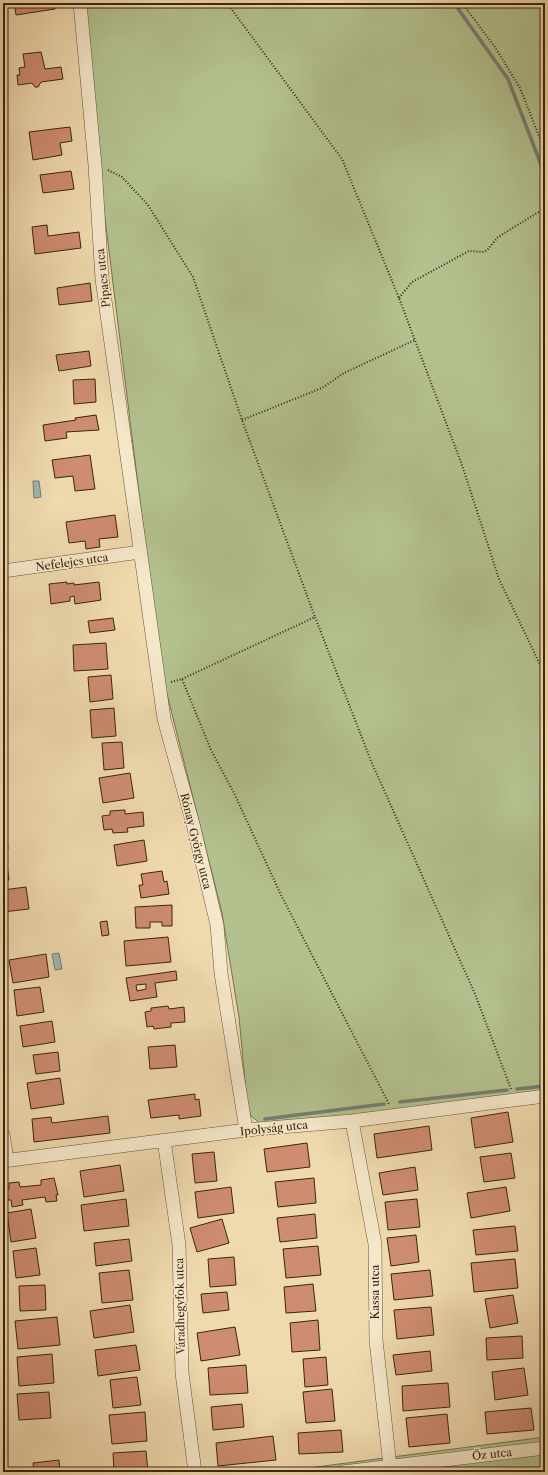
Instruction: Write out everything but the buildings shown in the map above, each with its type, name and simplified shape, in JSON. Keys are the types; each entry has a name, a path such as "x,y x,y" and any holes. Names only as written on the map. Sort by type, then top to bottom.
{"street":[{"name":"Pipacs utca","path":"80,3 95,165 102,279 140,552"},
{"name":"Nefelejcs utca","path":"3,571 140,552"},
{"name":"Rónay György utca","path":"140,552 164,719 193,824 217,925 221,973 246,1130"},
{"name":"Ipolyság utca","path":"5,1160 246,1130 352,1120 545,1096"},
{"name":"Kassa utca","path":"352,1120 375,1244 376,1340 390,1466"},
{"path":"3,1134 5,1160"},
{"name":"Váradhegyfok utca","path":"164,1140 179,1245 182,1373 195,1472"},
{"name":"Őz utca","path":"343,1472 545,1448"}],"path":[{"path":"227,3 342,159 399,298 462,465 499,578 545,675"},
{"path":"462,3 495,47 520,88 545,152"},
{"path":"95,165 122,177 148,204 193,276 242,420 315,617 371,761 475,994 515,1099"},
{"path":"399,298 412,282 469,251 484,252 498,237 545,208"},
{"path":"242,420 322,388 344,373 415,340"},
{"path":"160,685 182,679 315,617"},
{"path":"182,679 211,750 234,793 281,895 394,1114"}],"green space":[{"path":"84,3 545,3 545,1092 394,1114 260,1123 251,1116 247,1103 239,1017 222,913 161,670 98,162"},
{"path":"545,1437 545,1472 278,1472"}],"water":[{"path":"33,481 39,481 41,497 34,498"},
{"path":"59,953 62,969 55,970 52,954"}],"waterway":[{"path":"454,3 508,79 545,175"},
{"path":"517,1089 545,1086"},
{"path":"400,1102 507,1090"},
{"path":"265,1119 384,1104"}]}
